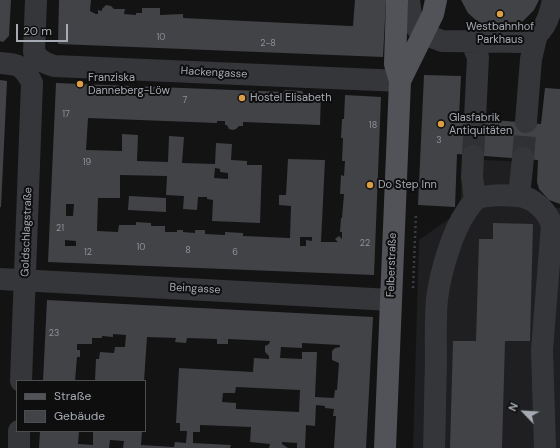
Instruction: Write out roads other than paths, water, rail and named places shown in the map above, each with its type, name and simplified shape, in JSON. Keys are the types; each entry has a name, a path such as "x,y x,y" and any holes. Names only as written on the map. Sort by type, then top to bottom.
{"main road":[{"name":"Felberstraße","path":"385,448 400,81 396,64 397,0"},
{"name":"Felberstraße","path":"400,81 424,34 436,0"}],"street":[{"name":"Hackengasse","path":"36,0 34,52 37,58 44,63 54,66 400,81"},
{"path":"409,0 411,16 416,27 424,34 442,41 524,42 530,40 544,26 550,16 553,0"},
{"path":"526,122 531,59 537,34"},
{"path":"471,41 478,57 475,118"},
{"name":"Goldschlagstraße","path":"0,63 21,67 27,72 32,83 21,380"},
{"path":"473,156 472,177 475,200"},
{"path":"519,196 523,158"},
{"path":"434,448 437,298 444,266 455,232 463,216 475,200 486,197 519,196 531,200 542,208 549,216 552,225 542,350 545,448"},
{"name":"Beingasse","path":"0,279 391,300"},
{"path":"19,432 19,448"}],"tunnel":[{"path":"473,156 475,118"},
{"path":"523,158 526,122"}],"place":[{"name":"Westbahnhof Parkhaus","path":"500,14"},
{"name":"Franziska Danneberg-Löw","path":"80,84"},
{"name":"Hostel Elisabeth","path":"242,98"},
{"name":"Glasfabrik Antiquitäten","path":"441,124"},
{"name":"Do Step Inn","path":"370,185"}]}
